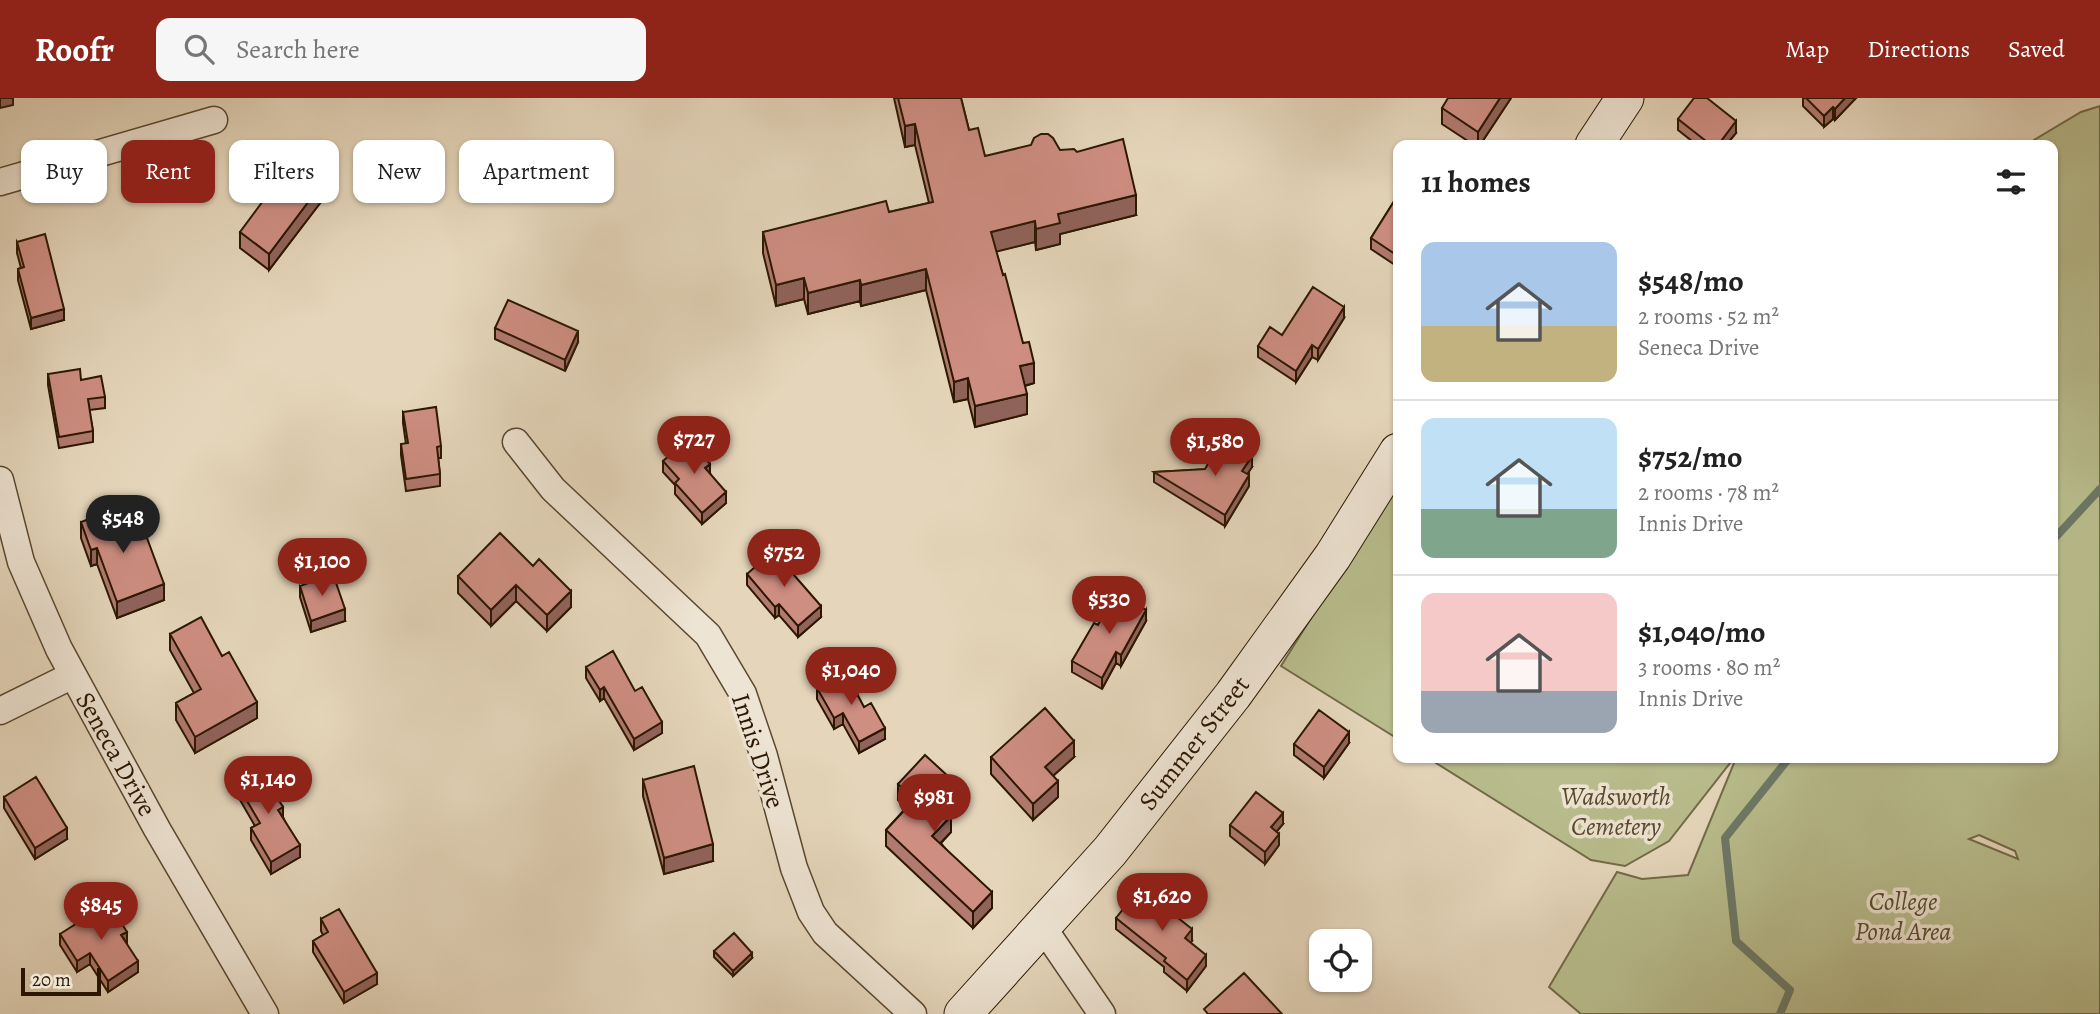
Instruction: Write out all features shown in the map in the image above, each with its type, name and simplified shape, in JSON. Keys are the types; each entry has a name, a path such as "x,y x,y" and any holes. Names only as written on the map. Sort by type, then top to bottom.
{"street":[{"path":"1597,140 1625,98"},
{"path":"0,182 214,120"},
{"name":"Innis Drive","path":"516,442 553,489 708,635 743,694 764,756 794,868 811,912 825,933 913,1014"},
{"name":"Summer Street","path":"963,1014 1110,851 1233,695 1333,556 1393,460"},
{"name":"Seneca Drive","path":"0,480 21,562 59,649 157,829 265,1014"},
{"path":"0,711 73,675"},
{"path":"1042,926 1101,1014"}],"green space":[{"name":"College Pond Area","path":"2100,106 2100,1014 1581,1014 1549,987 1617,872 1642,879 1688,875 1734,763 2058,763 2058,140 2034,140 2081,112","holes":["1979,835 2015,851 2018,859 1969,839"]},
{"path":"1393,488 1393,736 1281,666"},
{"name":"Wadsworth Cemetery","path":"1436,763 1730,763 1669,841 1625,866 1591,860"}],"building":[{"path":"898,98 961,98 969,130 978,128 985,156 1031,145 1034,138 1041,134 1048,134 1053,138 1060,150 1074,149 1077,152 1123,139 1136,195 1058,214 1060,223 1036,229 1035,221 991,232 1023,343 1029,342 1034,363 1020,366 1027,394 975,406 968,378 954,382 926,269 861,285 860,280 808,293 804,278 776,285 763,232 886,201 889,212 933,202 915,124 905,126"},
{"path":"1448,98 1500,98 1478,132 1442,108"},
{"path":"1694,98 1707,98 1736,121 1722,140 1705,140 1678,119"},
{"path":"1806,98 1845,98 1824,116"},
{"path":"261,203 307,203 269,254 240,232"},
{"path":"1393,203 1393,253 1371,238"},
{"path":"45,234 64,309 31,318 18,269 24,267 17,242"},
{"path":"1313,287 1344,307 1318,349 1312,345 1296,371 1258,346 1270,327 1282,335"},
{"path":"508,300 578,331 565,360 495,328"},
{"path":"80,369 81,380 101,376 105,397 88,399 93,431 59,437 48,374"},
{"path":"436,407 441,446 437,447 440,474 406,479 401,444 408,443 403,412"},
{"path":"688,439 710,464 705,468 726,492 702,513 675,483 679,479 663,461"},
{"path":"1223,439 1252,456 1242,471 1249,475 1225,515 1154,472 1205,469"},
{"path":"117,508 128,536 144,530 164,584 117,602 97,548 91,550 81,522"},
{"path":"500,533 533,566 539,559 571,591 547,615 516,585 491,610 458,576"},
{"path":"773,551 821,606 798,626 779,604 775,607 747,574"},
{"path":"333,574 345,609 311,621 300,586"},
{"path":"1115,593 1146,610 1121,655 1116,652 1102,678 1072,661 1094,623 1098,625"},
{"path":"201,617 222,656 229,652 257,702 195,737 176,703 201,689 170,634"},
{"path":"613,651 635,691 642,687 662,722 634,739 604,687 600,690 586,667"},
{"path":"846,673 864,707 871,703 885,728 859,742 843,713 834,718 817,688"},
{"path":"1045,708 1074,741 1045,767 1058,781 1033,804 991,757"},
{"path":"1319,710 1349,732 1324,767 1294,744"},
{"path":"925,755 950,778 931,798 951,816 932,836 992,892 973,912 886,830 914,800 898,784"},
{"path":"694,766 713,844 664,858 643,780"},
{"path":"259,768 283,807 278,810 300,845 271,862 251,828 260,823 236,782"},
{"path":"36,777 67,828 35,848 4,797"},
{"path":"1256,792 1283,813 1271,827 1279,834 1265,852 1230,825"},
{"path":"1140,888 1192,929 1185,938 1206,955 1187,980 1164,961 1166,958 1116,918"},
{"path":"109,903 127,932 121,935 138,961 108,981 90,953 77,961 60,934"},
{"path":"339,909 377,973 344,992 313,941 328,932 321,919"},
{"path":"734,933 752,953 733,971 714,951"},
{"path":"1244,973 1282,1014 1208,1014 1204,1009"}],"waterway":[{"path":"2058,535 2100,489"},
{"path":"1780,1014 1790,990 1736,941 1725,838 1785,763"}]}
